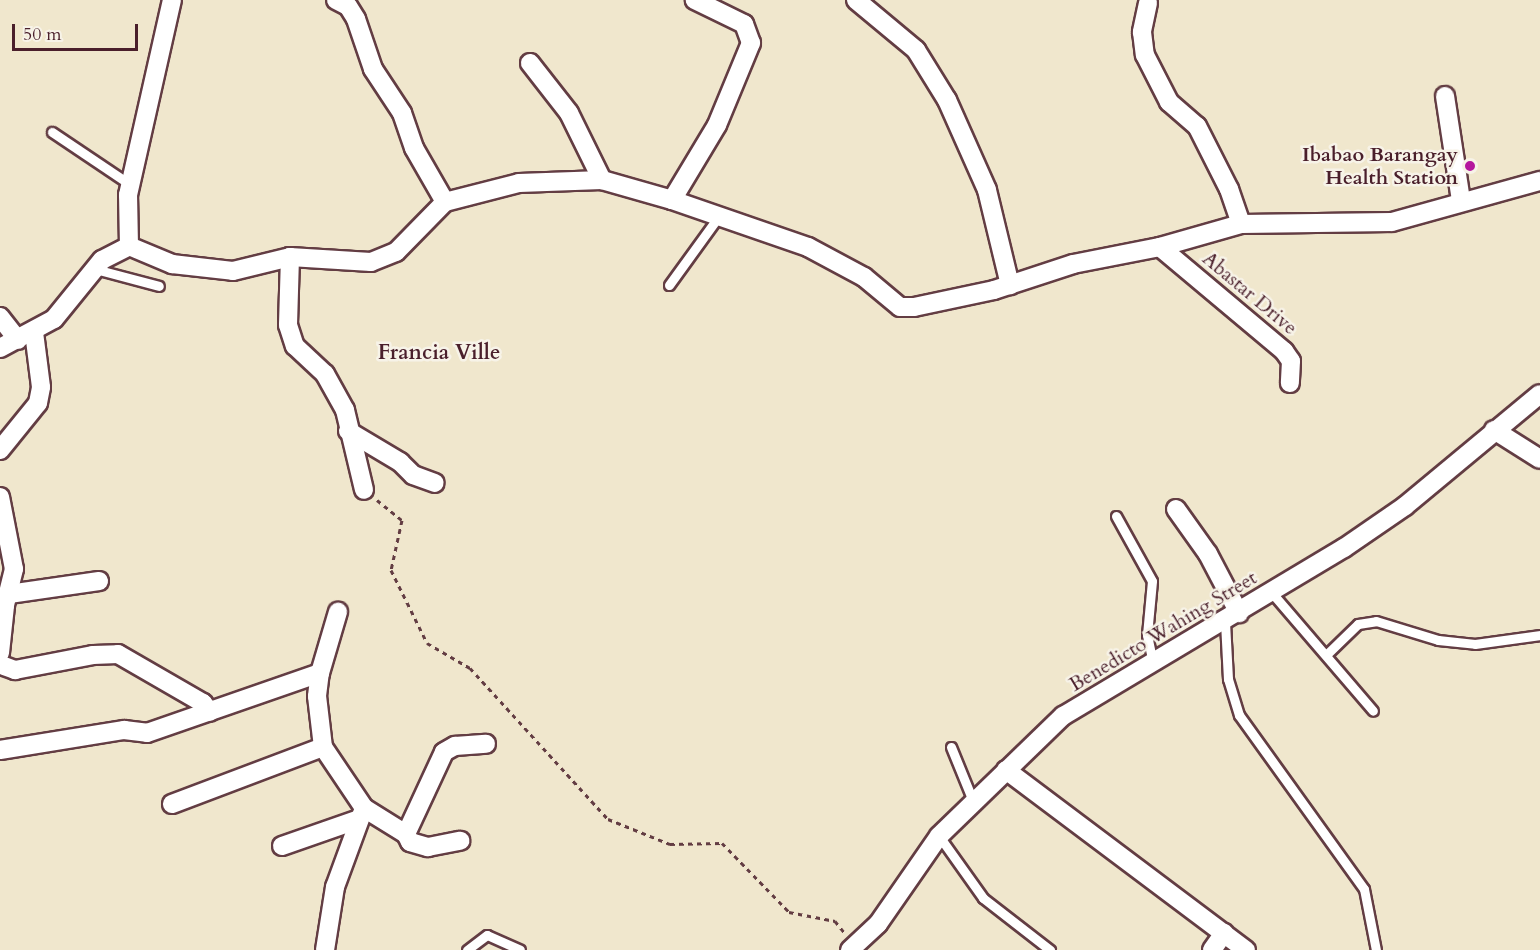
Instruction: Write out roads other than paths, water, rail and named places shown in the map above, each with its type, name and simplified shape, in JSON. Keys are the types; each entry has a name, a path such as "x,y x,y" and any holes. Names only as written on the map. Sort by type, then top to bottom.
{"street":[{"path":"129,246 131,185 172,0"},
{"path":"336,0 348,6 356,19 373,69 402,113 414,148 445,202"},
{"path":"672,200 717,125 751,43 744,24 695,0"},
{"path":"856,0 916,50 947,100 987,190 1010,285"},
{"path":"1148,3 1142,32 1145,55 1169,102 1197,126 1229,189 1240,224"},
{"path":"530,63 570,113 602,180"},
{"path":"1445,96 1461,201"},
{"path":"129,246 172,264 233,271 290,257 384,259 445,202 519,183 602,180 672,200 808,247 864,278 900,307 942,303 1010,285 1073,264 1160,247 1240,224 1392,222 1461,201 1540,181"},
{"path":"0,348 54,319 102,260 129,246"},
{"name":"Abastar Drive","path":"1160,247 1284,351 1292,361 1290,383"},
{"path":"290,257 288,325 295,346 325,374 335,389 364,490"},
{"path":"0,317 26,336 41,387 38,403 0,450"},
{"name":"Benedicto Wahing Street","path":"853,947 878,924 939,836 1063,716 1232,618 1405,506 1540,394"},
{"path":"1494,430 1540,459"},
{"path":"348,431 400,462 413,475 435,483"},
{"path":"0,497 14,569 1,661 15,670 93,655 118,654 203,703 210,712"},
{"path":"1176,509 1208,554 1232,618"},
{"path":"9,594 99,581"},
{"path":"338,612 320,673 317,696 323,747 362,813 406,834 419,847 460,841"},
{"path":"0,749 124,730 147,733 320,673"},
{"path":"406,834 444,752 455,746 486,744"},
{"path":"172,804 323,747"},
{"path":"1006,770 1246,950"},
{"path":"282,846 362,813"},
{"path":"325,950 335,887 362,813"},
{"path":"1212,950 1224,933"}],"lane":[{"path":"52,132 131,185"},
{"path":"669,285 718,216"},
{"path":"94,269 159,286"},
{"path":"1116,516 1152,581 1154,594 1147,635 1153,663"},
{"path":"1272,593 1374,711"},
{"path":"1232,618 1228,679 1239,714 1364,889 1376,950"},
{"path":"1327,654 1358,624 1376,621 1438,640 1475,644 1540,635"},
{"path":"951,747 973,801"},
{"path":"939,836 983,898 1050,950"},
{"path":"467,950 488,935 520,950"}],"place":[{"name":"Ibabao Barangay Health Station","path":"1470,166"}],"district":[{"name":"Francia Ville","path":"439,353"}]}
